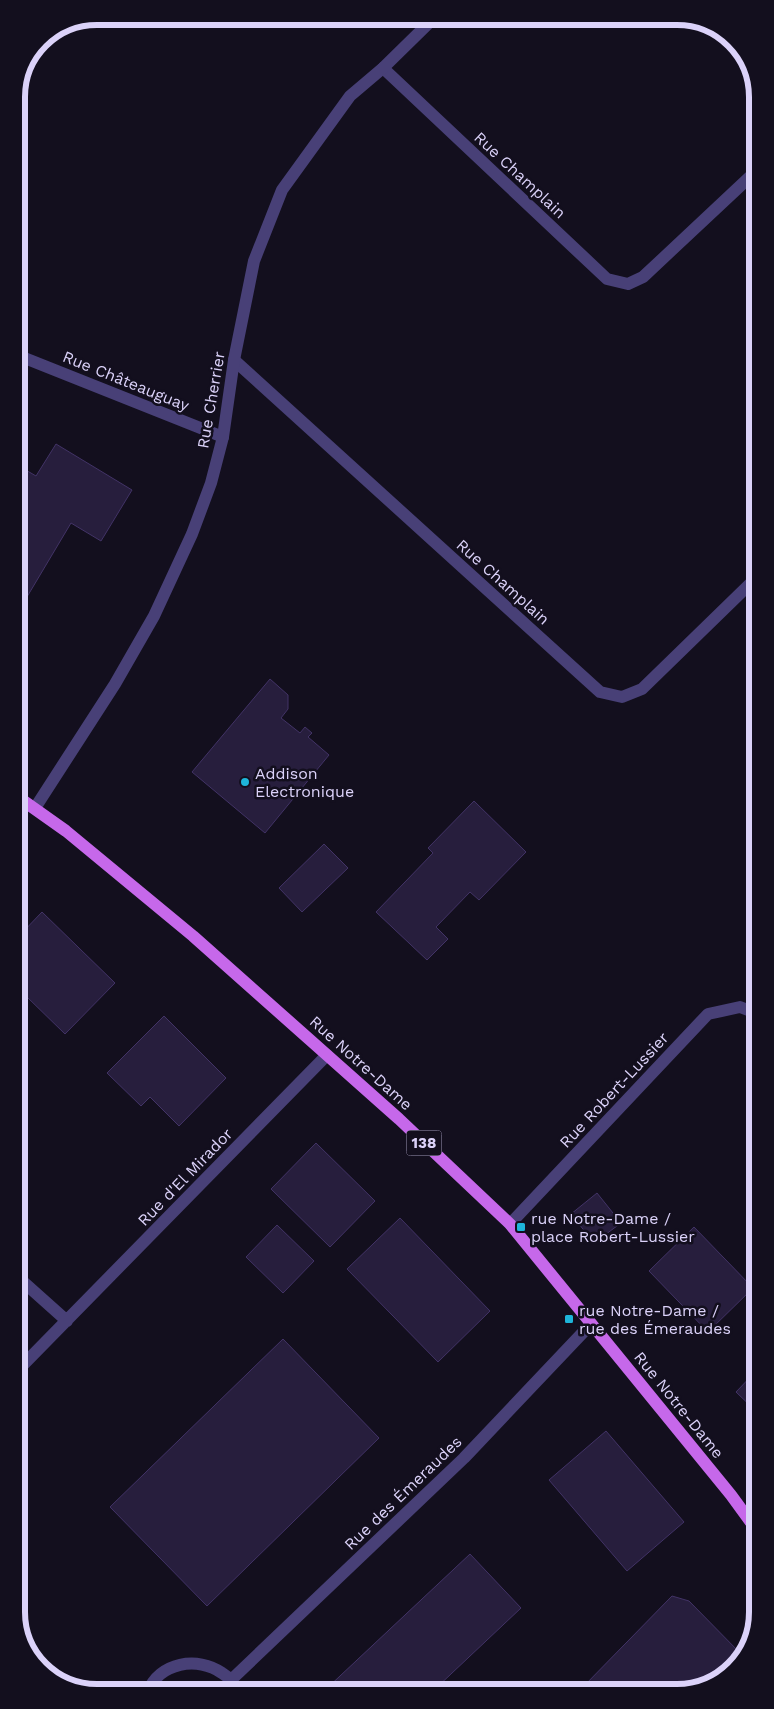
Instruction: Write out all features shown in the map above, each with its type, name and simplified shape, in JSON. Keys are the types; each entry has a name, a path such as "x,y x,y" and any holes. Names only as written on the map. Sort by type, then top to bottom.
{"main road":[{"name":"Rue Notre-Dame","path":"25,802 185,930 399,1119 510,1224 731,1495 749,1520"}],"street":[{"name":"Rue Cherrier","path":"35,808 115,684 154,616 192,534 211,483 223,436 234,360 254,261 282,190 350,96 383,68 427,25"},
{"name":"Rue Champlain","path":"383,68 607,280 628,284 643,276 749,178"},
{"name":"Rue Châteauguay","path":"25,358 223,436"},
{"name":"Rue Champlain","path":"234,360 600,692 622,697 642,689 749,585"},
{"name":"Rue Robert-Lussier","path":"510,1224 708,1014 740,1007 749,1011"},
{"name":"Rue d'El Mirador","path":"25,1363 327,1055"},
{"path":"25,1284 66,1321"},
{"name":"Rue des Émeraudes","path":"236,1684 464,1458 591,1324"},
{"name":"Rue des Émeraudes","path":"153,1684 157,1678 170,1668 187,1663 210,1666 232,1684"}],"building":[{"path":"56,444 132,490 101,541 71,523 25,600 25,470 36,476"},
{"path":"270,679 288,695 288,709 281,718 300,733 305,727 312,733 308,737 329,755 265,833 192,772"},
{"path":"474,801 526,852 479,900 470,892 436,927 448,939 427,960 376,912 433,853 428,848"},
{"path":"324,844 348,868 302,912 279,888"},
{"path":"42,912 115,983 65,1034 25,995 25,930"},
{"path":"164,1016 226,1078 179,1126 150,1097 141,1106 107,1073"},
{"path":"316,1143 375,1201 330,1247 271,1189"},
{"path":"597,1193 621,1223 594,1243 571,1214"},
{"path":"400,1218 490,1311 438,1362 347,1269"},
{"path":"277,1225 314,1261 283,1293 246,1257"},
{"path":"694,1227 749,1284 749,1292 708,1332 649,1271"},
{"path":"283,1339 379,1438 207,1606 110,1507"},
{"path":"749,1378 749,1404 736,1392"},
{"path":"606,1431 684,1522 627,1571 549,1480"},
{"path":"470,1554 521,1608 440,1684 331,1684"},
{"path":"672,1596 689,1601 738,1651 728,1663 717,1672 700,1680 677,1684 586,1684"}],"place":[{"name":"Addison Electronique","path":"245,782"},
{"name":"rue Notre-Dame / place Robert-Lussier","path":"521,1227"},
{"name":"rue Notre-Dame / rue des Émeraudes","path":"569,1319"}]}
